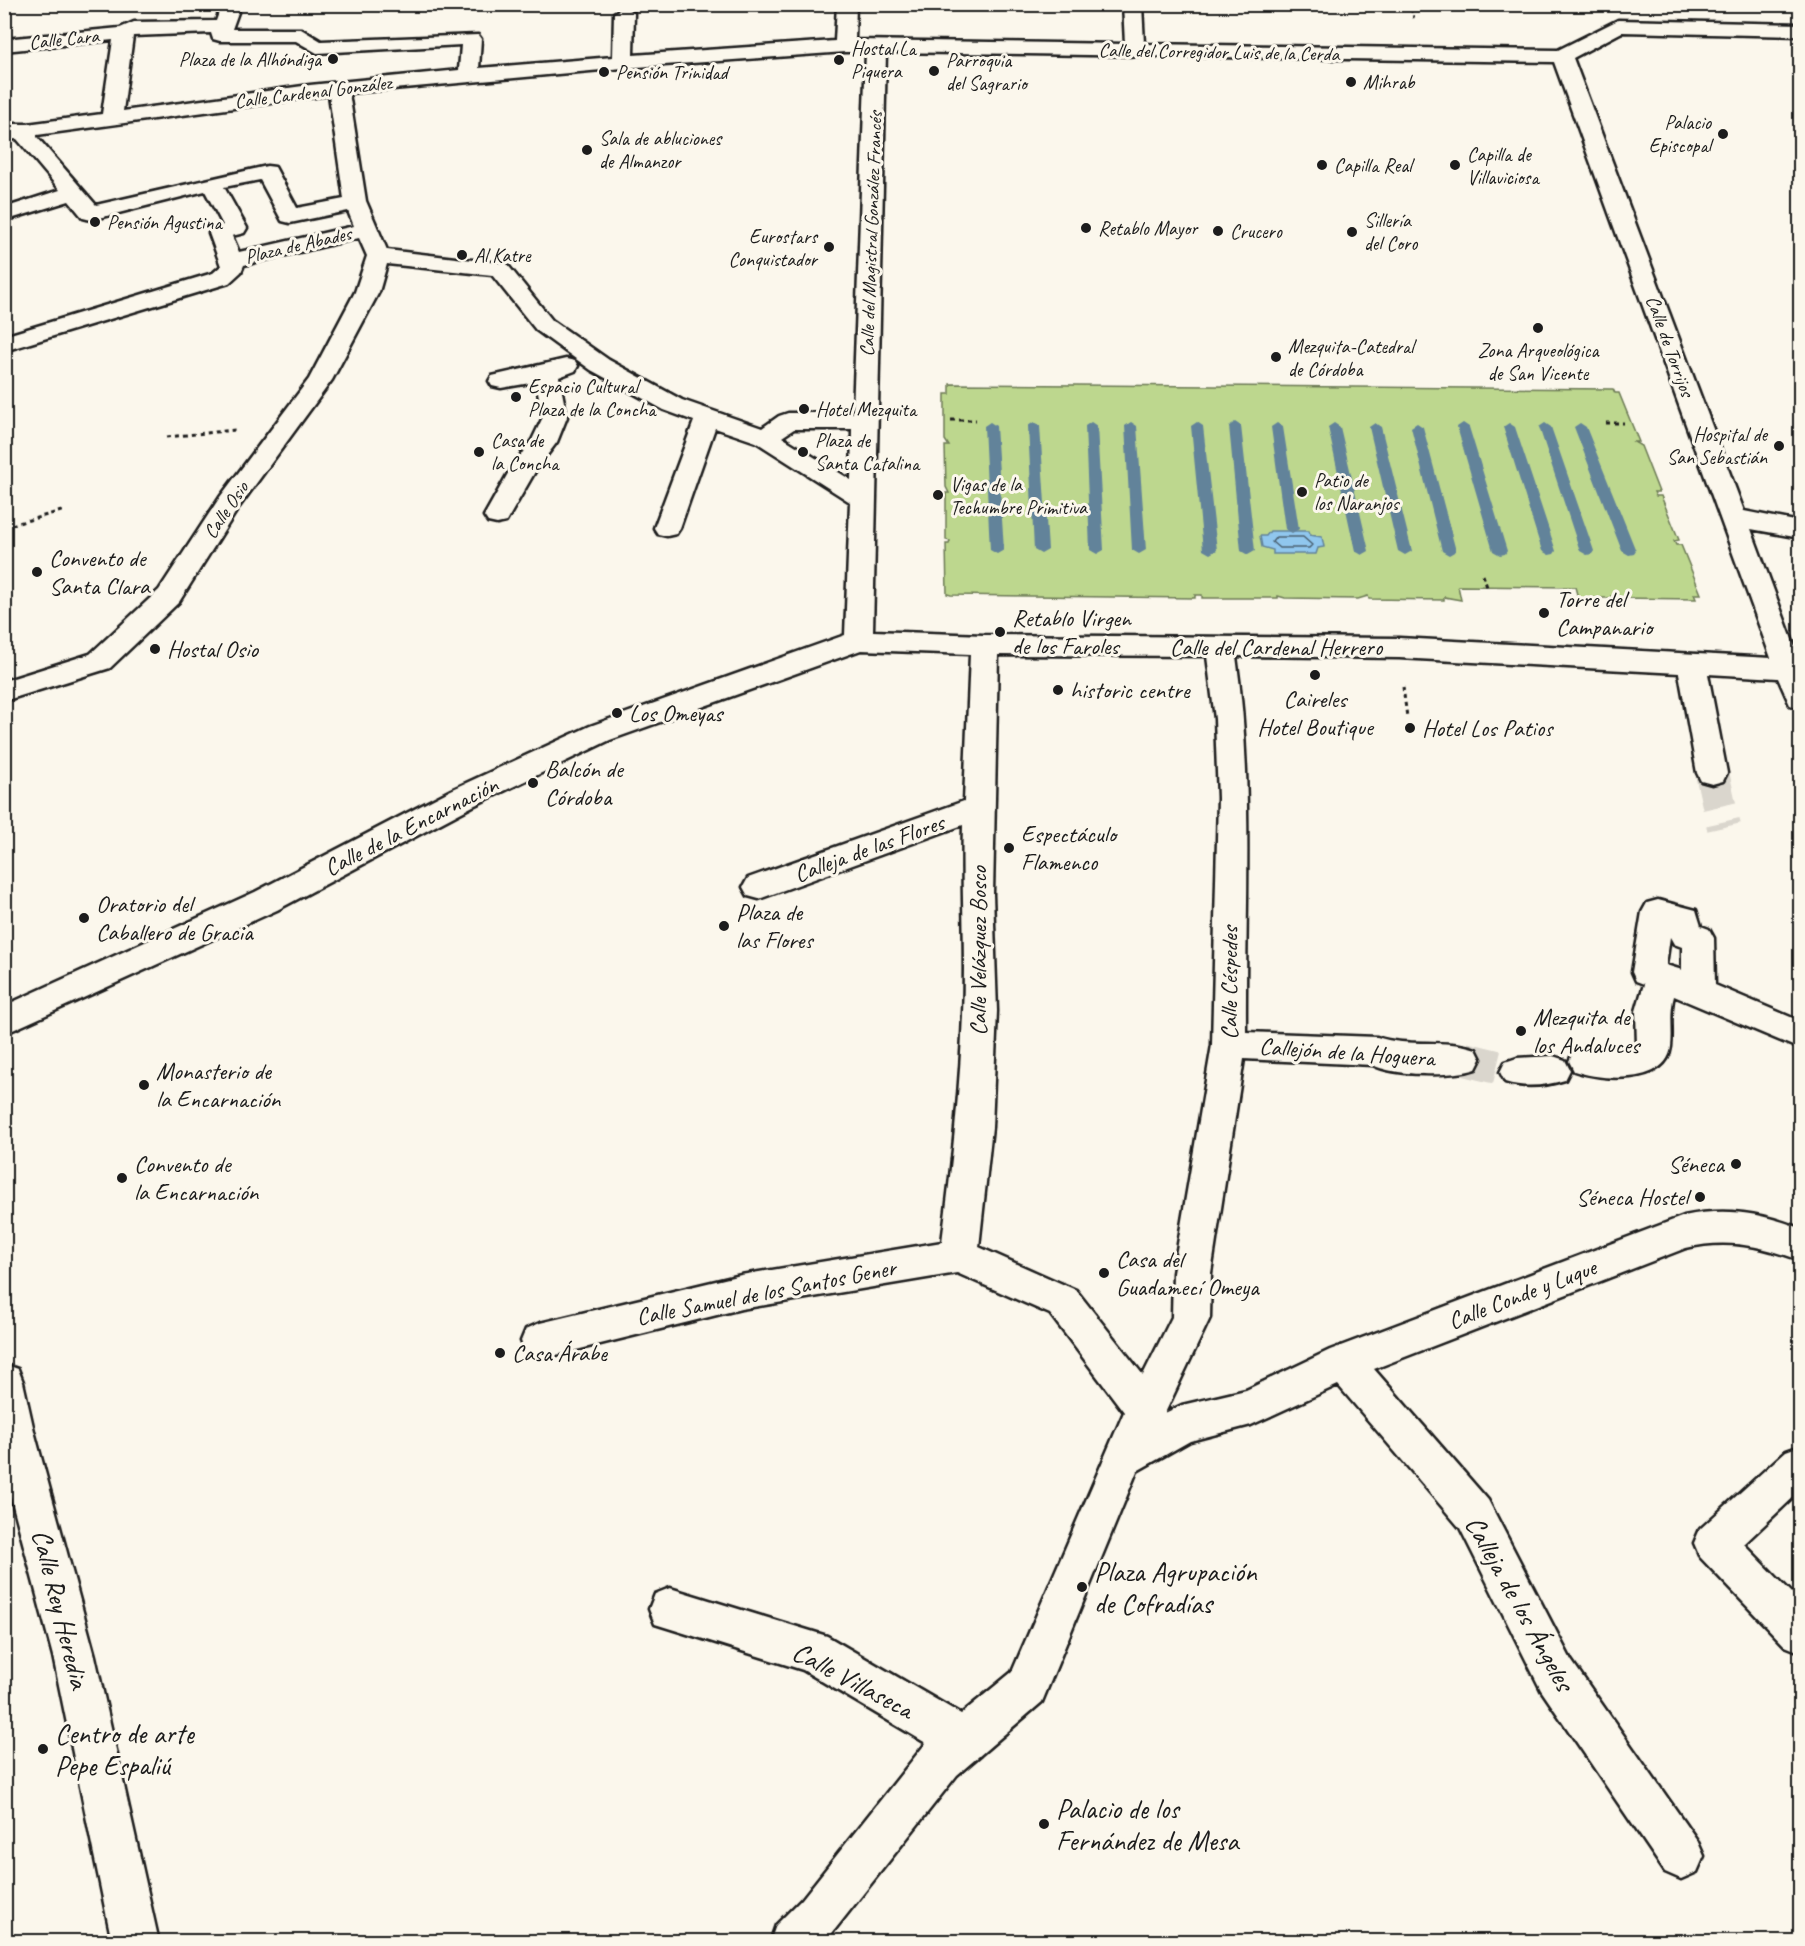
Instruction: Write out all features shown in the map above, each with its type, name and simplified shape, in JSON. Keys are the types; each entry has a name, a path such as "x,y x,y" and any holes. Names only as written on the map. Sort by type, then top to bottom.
{"street":[{"path":"232,4 220,35 310,63 409,42 471,39 469,75"},
{"path":"845,46 847,4"},
{"path":"1132,5 1135,51"},
{"path":"623,62 624,13"},
{"path":"1563,56 1618,26 1800,30"},
{"name":"Calle Cara","path":"4,45 124,33 134,28 223,27"},
{"name":"Calle Cara","path":"111,119 124,33"},
{"path":"404,81 409,42"},
{"name":"Calle Cardenal González","path":"4,130 27,130 111,119 310,63 338,88 623,62 845,46 876,47"},
{"name":"Calle del Corregidor Luis de la Cerda","path":"876,47 1563,56"},
{"name":"Calle del Magistral González Francés","path":"859,640 876,47"},
{"name":"Calle de Torrijos","path":"1563,56 1800,698"},
{"path":"338,88 356,202"},
{"path":"4,136 27,130 27,138 91,213 203,185"},
{"name":"Plaza de Abades","path":"365,230 226,269 220,233 236,228 203,185 267,172 290,216 356,202 365,230 378,256"},
{"path":"4,214 72,193"},
{"path":"378,256 499,269 544,325 591,357 673,405 765,437 863,499"},
{"name":"Calle Osio","path":"4,691 100,661 170,596 229,503 320,380 367,292 378,256"},
{"path":"4,344 226,269"},
{"path":"501,381 548,379 591,357"},
{"path":"497,516 524,468 544,442 555,417 548,379"},
{"path":"667,528 702,427 710,418"},
{"path":"765,437 788,421 865,421"},
{"path":"1734,518 1800,530"},
{"name":"Calle del Cardenal Herrero","path":"859,640 984,645 1220,646 1507,652 1692,665 1790,669"},
{"name":"Calle de la Encarnación","path":"4,1021 246,911 462,798 600,733 859,640"},
{"name":"Calle Velázquez Bosco","path":"959,1256 975,1127 981,1011 977,894 984,645"},
{"name":"Calle Céspedes","path":"1144,1408 1191,1318 1192,1273 1229,1045 1229,923 1233,798 1230,719 1220,646"},
{"path":"1692,665 1712,773"},
{"name":"Calleja de las Flores","path":"759,887 980,808"},
{"path":"1586,1062 1641,1063 1654,1049 1653,1011 1662,977 1800,1035"},
{"name":"Callejón de la Hoguera","path":"1229,1045 1377,1051 1389,1057 1464,1059"},
{"path":"1516,1072 1553,1070"},
{"name":"Calle Conde y Luque","path":"1122,1458 1182,1424 1251,1407 1344,1363 1684,1232 1708,1226 1730,1225 1764,1229 1800,1244"},
{"path":"793,1941 818,1915 952,1750 1027,1687 1144,1408 1063,1302 959,1256"},
{"name":"Calle Samuel de los Santos Gener","path":"540,1341 741,1292 959,1256"},
{"name":"Calleja de los Ángeles","path":"1344,1363 1474,1514 1556,1675 1681,1856"},
{"name":"Calle Rey Heredia","path":"4,1382 14,1431 74,1656 136,1941"},
{"path":"1800,1466 1715,1543 1800,1631"},
{"name":"Calle Villaseca","path":"670,1609 812,1651 952,1750"}],"path":[{"path":"951,420 976,420"},
{"path":"1606,423 1624,423"},
{"path":"167,437 288,424"},
{"path":"4,527 65,510"},
{"path":"1483,574 1487,587"},
{"path":"1402,678 1407,717"}],"green space":[{"name":"Patio de los Naranjos","path":"950,384 1613,389 1615,393 1619,393 1639,442 1634,442 1641,446 1659,492 1654,492 1656,496 1661,496 1679,540 1674,541 1676,545 1681,545 1701,594 1694,594 1696,599 1618,598 1617,596 1578,598 1575,587 1458,586 1461,600 1444,597 1444,600 1369,599 1368,596 1358,599 1278,596 1278,598 1202,598 1202,595 1195,595 1195,598 947,594 946,544 950,541 946,540 946,493 949,493 946,487 945,446 949,446 945,440 945,394 950,394"}],"water":[{"path":"1270,531 1309,531 1310,535 1322,537 1324,547 1318,548 1316,554 1273,554 1273,550 1262,547 1260,536 1266,536"}],"waterway":[{"path":"990,426 997,550"},
{"path":"1034,426 1041,550"},
{"path":"1091,426 1097,550"},
{"path":"1131,426 1139,550"},
{"path":"1197,426 1210,550"},
{"path":"1235,426 1248,551"},
{"path":"1277,427 1292,529"},
{"path":"1334,427 1362,551"},
{"path":"1375,427 1405,551"},
{"path":"1417,427 1449,551"},
{"path":"1463,427 1500,551"},
{"path":"1509,427 1549,551"},
{"path":"1545,427 1587,551"},
{"path":"1580,427 1629,551"}],"tunnel":[{"path":"1712,773 1724,827"},
{"path":"1464,1059 1517,1072"}],"place":[{"name":"Plaza de la Alhóndiga","path":"333,59"},
{"name":"Hostal La Piquera","path":"839,60"},
{"name":"Parroquia del Sagrario","path":"934,71"},
{"name":"Pensión Trinidad","path":"604,72"},
{"name":"Mihrab","path":"1351,82"},
{"name":"Palacio Episcopal","path":"1723,134"},
{"name":"Sala de abluciones de Almanzor","path":"587,150"},
{"name":"Capilla Real","path":"1322,165"},
{"name":"Capilla de Villaviciosa","path":"1455,165"},
{"name":"Pensión Agustina","path":"95,222"},
{"name":"Retablo Mayor","path":"1086,228"},
{"name":"Crucero","path":"1218,231"},
{"name":"Sillería del Coro","path":"1352,232"},
{"name":"Eurostars Conquistador","path":"829,247"},
{"name":"Al Katre","path":"462,255"},
{"name":"Zona Arqueológica de San Vicente","path":"1538,328"},
{"name":"Mezquita-Catedral de Córdoba","path":"1276,357"},
{"name":"Espacio Cultural Plaza de la Concha","path":"516,397"},
{"name":"Hotel Mezquita","path":"804,409"},
{"name":"Hospital de San Sebastián","path":"1779,446"},
{"name":"Casa de la Concha","path":"479,452"},
{"name":"Plaza de Santa Catalina","path":"803,452"},
{"name":"Patio de los Naranjos","path":"1302,492"},
{"name":"Vigas de la Techumbre Primitiva","path":"938,495"},
{"name":"Convento de Santa Clara","path":"37,572"},
{"name":"Torre del Campanario","path":"1544,613"},
{"name":"Retablo Virgen de los Faroles","path":"1000,632"},
{"name":"Hostal Osio","path":"155,649"},
{"name":"Caireles Hotel Boutique","path":"1315,675"},
{"name":"historic centre","path":"1058,690"},
{"name":"Los Omeyas","path":"617,713"},
{"name":"Hotel Los Patios","path":"1410,728"},
{"name":"Balcón de Córdoba","path":"533,783"},
{"name":"Espectáculo Flamenco","path":"1009,848"},
{"name":"Oratorio del Caballero de Gracia","path":"84,918"},
{"name":"Plaza de las Flores","path":"724,926"},
{"name":"Mezquita de los Andaluces","path":"1521,1031"},
{"name":"Monasterio de la Encarnación","path":"144,1085"},
{"name":"Séneca","path":"1736,1164"},
{"name":"Convento de la Encarnación","path":"122,1178"},
{"name":"Séneca Hostel","path":"1700,1197"},
{"name":"Casa del Guadamecí Omeya","path":"1104,1273"},
{"name":"Casa Árabe","path":"500,1353"},
{"name":"Plaza Agrupación de Cofradías","path":"1082,1587"},
{"name":"Centro de arte Pepe Espaliú","path":"43,1749"},
{"name":"Palacio de los Fernández de Mesa","path":"1044,1824"}]}
